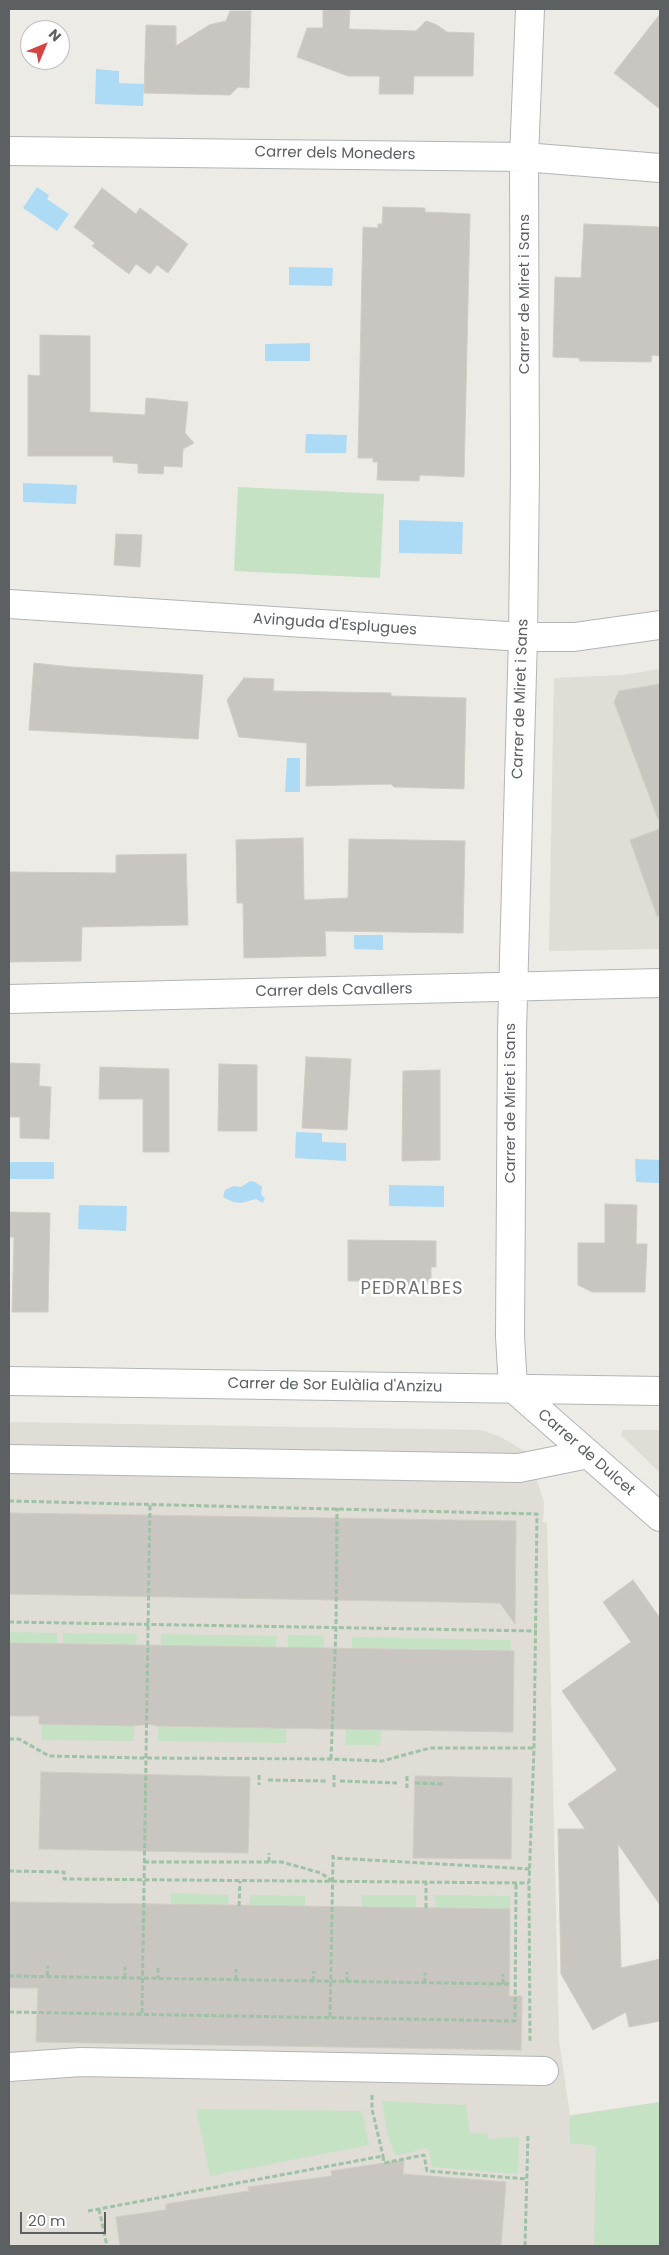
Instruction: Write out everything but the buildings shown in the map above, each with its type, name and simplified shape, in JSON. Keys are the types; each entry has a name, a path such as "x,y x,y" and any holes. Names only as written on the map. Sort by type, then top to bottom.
{"street":[{"name":"Carrer de Miret i Sans","path":"513,1388 510,1336 512,986 514,974 523,637 525,471 524,157 530,9"},
{"name":"Carrer dels Moneders","path":"9,151 524,157 660,168"},
{"name":"Avinguda d'Esplugues","path":"9,604 523,637 574,636 660,625"},
{"name":"Carrer dels Cavallers","path":"9,999 660,983"},
{"name":"Carrer de Sor Eulàlia d'Anzizu","path":"9,1381 513,1388 660,1392"},
{"name":"Carrer de Dulcet","path":"513,1388 660,1517"},
{"path":"9,1459 519,1468 588,1454"},
{"path":"9,2067 81,2062 544,2071"}],"path":[{"path":"9,1501 537,1514 534,1748 530,1869 530,2047"},
{"path":"142,2014 150,1503"},
{"path":"331,1759 336,1627 337,1508"},
{"path":"9,1622 536,1631"},
{"path":"9,1739 19,1739 49,1756 145,1758 382,1761 430,1748 534,1748"},
{"path":"259,1775 259,1786"},
{"path":"334,1775 334,1787"},
{"path":"407,1776 407,1788"},
{"path":"268,1780 327,1781"},
{"path":"340,1781 397,1783"},
{"path":"416,1783 444,1784"},
{"path":"269,1862 270,1853"},
{"path":"330,2016 333,1856 530,1869"},
{"path":"409,1857 409,1862"},
{"path":"144,1862 282,1862 321,1873 333,1882"},
{"path":"9,1871 64,1872 64,1879 530,1883"},
{"path":"239,1906 240,1881"},
{"path":"426,1882 426,1908"},
{"path":"9,2012 515,2020 516,1883"},
{"path":"47,1976 48,1966"},
{"path":"125,1967 125,1978"},
{"path":"158,1968 158,1978"},
{"path":"236,1970 236,1980"},
{"path":"313,1981 314,1971"},
{"path":"347,1972 347,1982"},
{"path":"425,1973 425,1983"},
{"path":"503,1974 503,1984"},
{"path":"9,1976 509,1984"},
{"path":"372,2092 372,2109 384,2163 424,2155 427,2171 527,2179"},
{"path":"525,2246 528,2135"},
{"path":"88,2211 383,2156"},
{"path":"99,2209 107,2246"}],"shaded area":[{"path":"660,669 660,949 549,951 554,678 623,675"},
{"path":"9,1422 481,1430 499,1436 528,1453 544,1502 543,1522 547,1523 559,2041 570,2115 660,2102 660,2246 9,2246"},
{"path":"623,1430 660,1430 660,1473 621,1435"}],"green space":[{"path":"238,487 384,494 380,578 234,571"},
{"path":"9,1632 57,1633 57,1644 9,1643"},
{"path":"63,1633 137,1634 136,1645 63,1644"},
{"path":"161,1634 277,1636 276,1647 161,1646"},
{"path":"288,1635 324,1636 324,1648 288,1648"},
{"path":"352,1637 511,1640 511,1651 352,1648"},
{"path":"42,1724 134,1726 134,1741 42,1740"},
{"path":"158,1726 286,1728 286,1743 158,1741"},
{"path":"346,1729 381,1729 380,1745 346,1745"},
{"path":"171,1893 229,1895 228,1905 171,1904"},
{"path":"250,1895 305,1896 305,1906 249,1906"},
{"path":"362,1895 416,1895 416,1908 362,1907"},
{"path":"435,1895 510,1896 510,1909 436,1908"},
{"path":"382,2101 466,2105 470,2133 487,2133 489,2139 519,2137 518,2174 432,2167 428,2148 395,2156 387,2132"},
{"path":"660,2102 660,2246 594,2246 596,2146 570,2143 570,2116"},
{"path":"196,2109 362,2111 369,2145 210,2176"}],"water":[{"path":"96,69 119,71 119,83 144,84 143,106 95,104"},
{"path":"37,187 49,195 47,199 69,214 57,231 23,208"},
{"path":"289,267 333,268 332,286 289,285"},
{"path":"310,343 310,361 265,361 265,344"},
{"path":"306,434 347,435 346,453 305,453"},
{"path":"23,483 77,485 76,504 23,502"},
{"path":"399,520 463,522 462,554 399,553"},
{"path":"287,758 300,758 300,792 285,792"},
{"path":"354,935 383,935 383,950 354,949"},
{"path":"296,1132 322,1133 322,1142 346,1143 346,1161 295,1158"},
{"path":"635,1159 660,1160 660,1183 636,1182"},
{"path":"9,1162 54,1162 54,1179 9,1179"},
{"path":"250,1181 262,1187 261,1195 265,1198 263,1203 256,1199 241,1203 233,1202 223,1197 225,1190 234,1186 241,1187"},
{"path":"389,1185 444,1186 444,1207 389,1206"},
{"path":"79,1205 127,1206 126,1231 78,1229"}],"district":[{"name":"PEDRALBES","path":"412,1289"}]}
